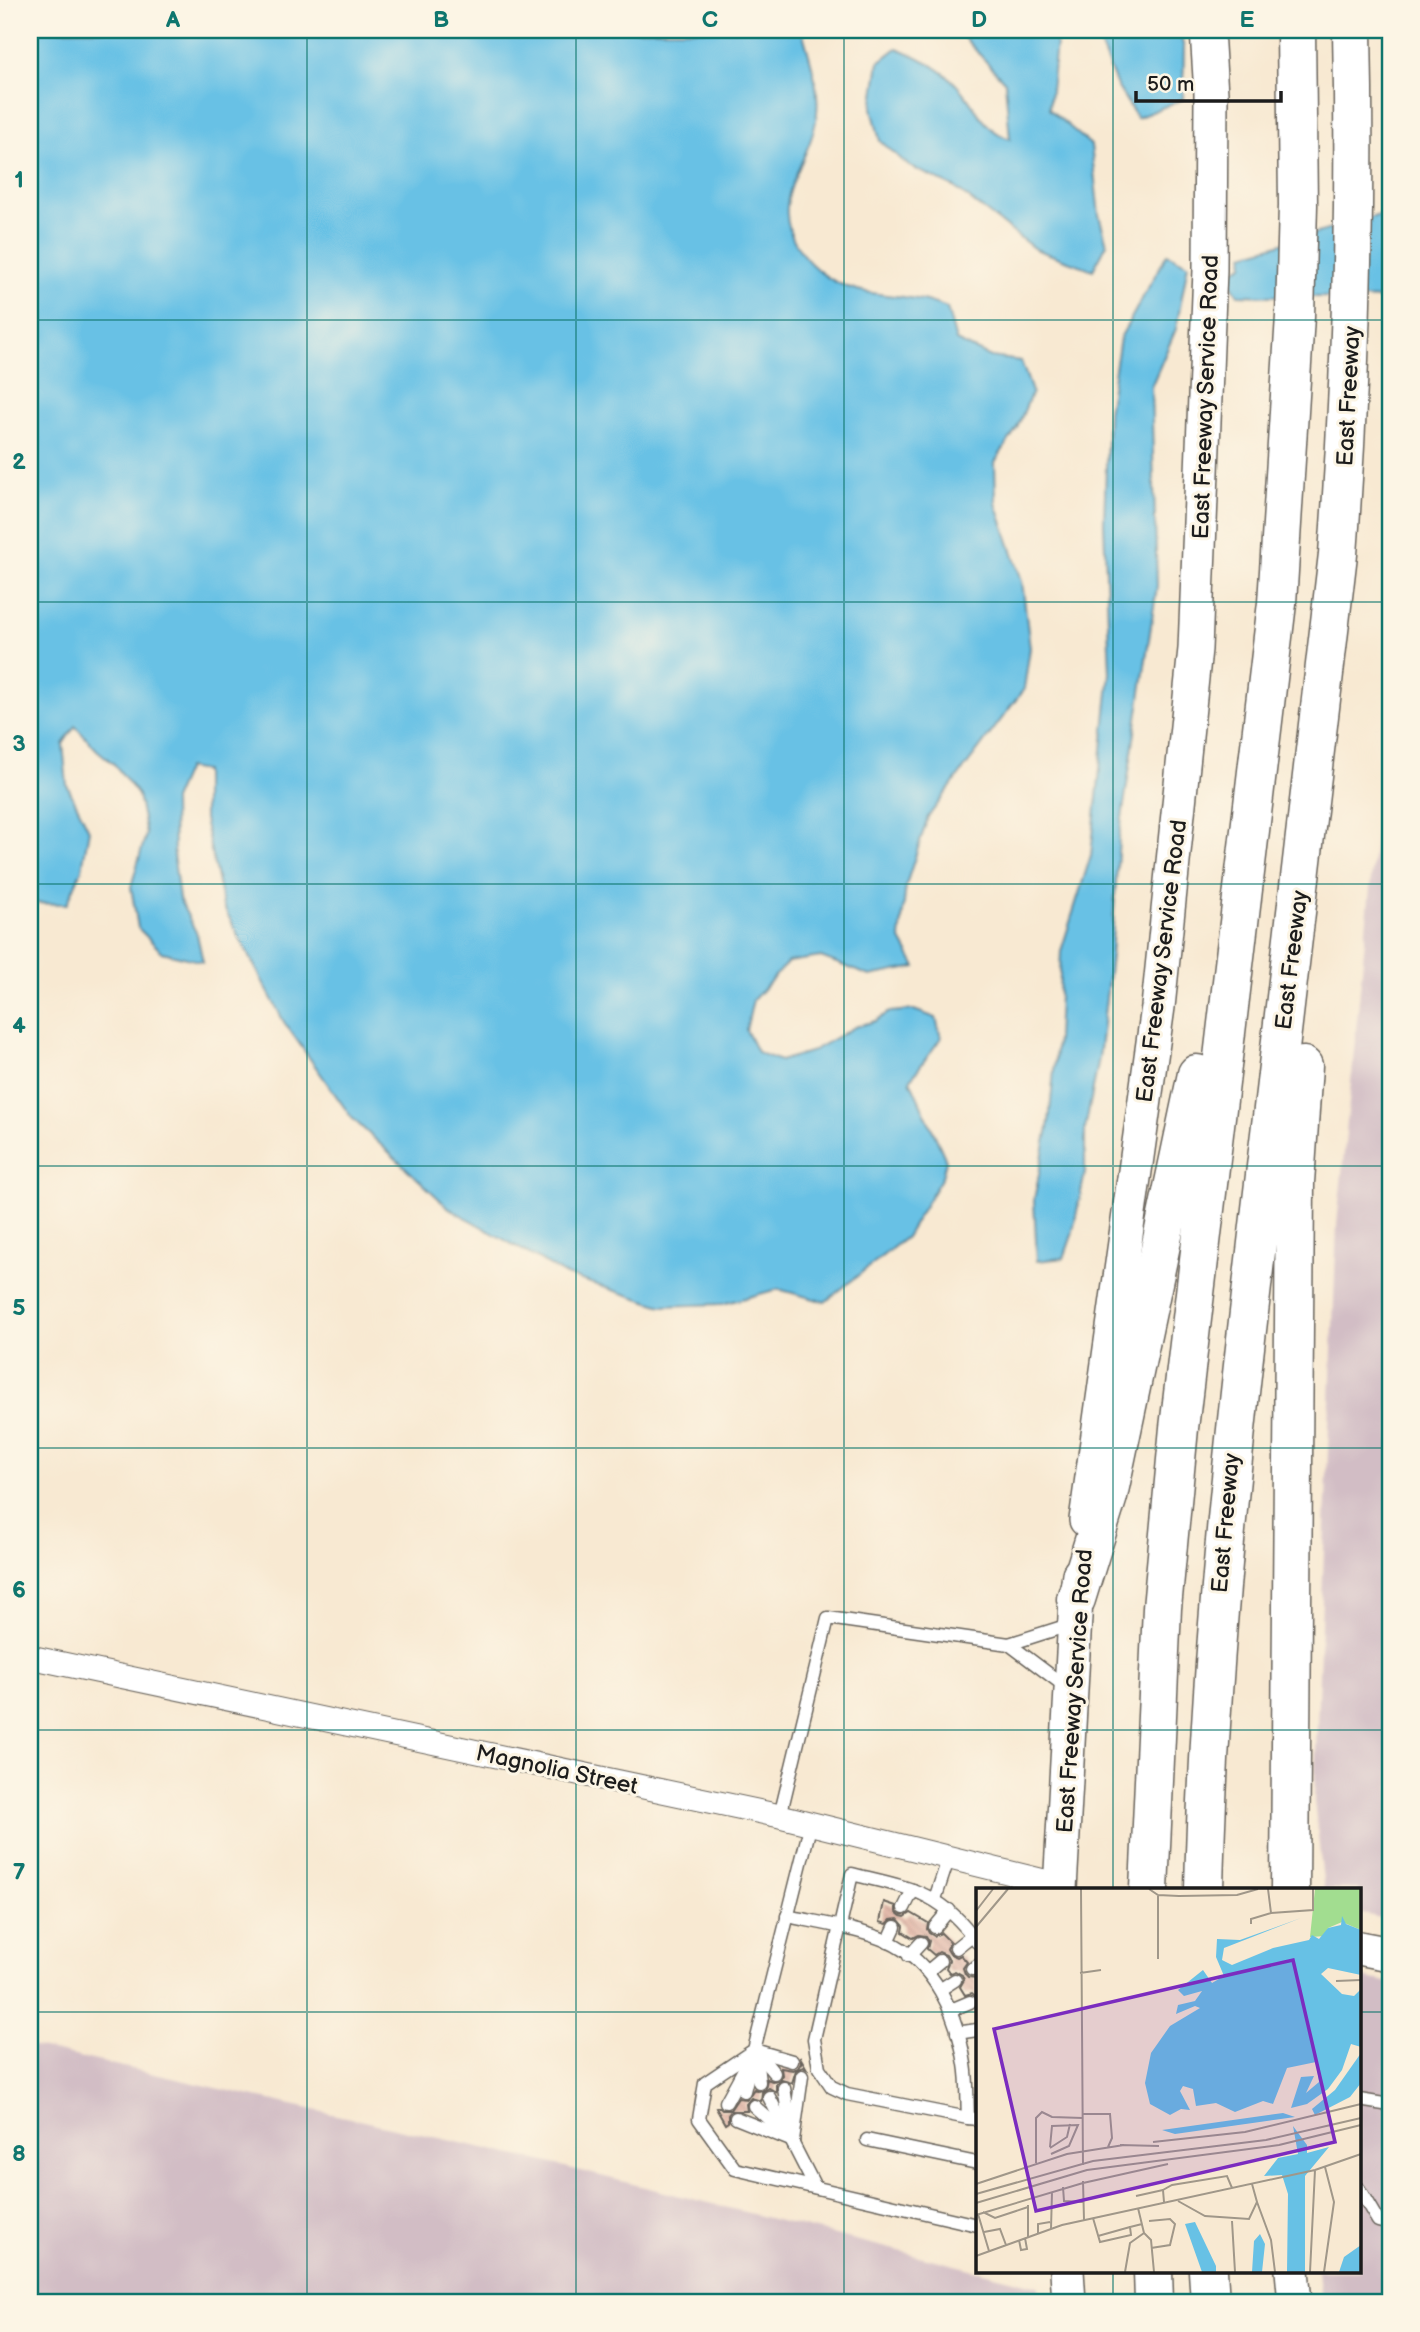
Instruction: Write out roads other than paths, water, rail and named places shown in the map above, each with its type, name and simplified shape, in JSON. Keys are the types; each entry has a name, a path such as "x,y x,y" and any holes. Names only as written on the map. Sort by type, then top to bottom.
{"highway":[{"path":"1149,1888 1164,1580 1187,1354 1277,603 1290,417 1298,205 1296,30"},
{"name":"East Freeway","path":"1204,1888 1207,1775 1217,1616 1231,1460 1338,554 1348,420 1354,208 1352,30"},
{"path":"1290,1888 1295,1195 1309,959 1312,767"},
{"path":"1075,1611 1108,1496 1172,1201 1254,784"},
{"path":"1153,2272 1154,2302"},
{"path":"1208,2272 1210,2302"}],"main road":[{"name":"East Freeway Service Road","path":"1067,1888 1075,1611 1158,1007 1195,649 1210,270 1211,94 1207,30"},
{"path":"1360,1948 1390,1954"},
{"path":"1067,2272 1069,2302"},
{"path":"1292,2272 1295,2302"}],"street":[{"name":"Magnolia Street","path":"30,1657 780,1816 1067,1888"}],"lane":[{"path":"1009,1644 1075,1611"},
{"path":"780,1816 828,1618 1009,1644 1071,1691"},
{"path":"744,2091 811,1823"},
{"path":"934,1899 949,1857"},
{"path":"788,1916 839,1927 888,1941 928,1971 951,2010 957,2033 971,2064 972,2118 847,2094 832,2087 819,2068 814,2039 839,1927 852,1874 913,1890 934,1899 949,1910 975,1939 956,1948"},
{"path":"904,1908 913,1890"},
{"path":"935,1927 949,1910"},
{"path":"888,1941 895,1927"},
{"path":"909,1956 921,1943"},
{"path":"928,1971 940,1961"},
{"path":"941,1989 955,1980"},
{"path":"951,2010 970,2002"},
{"path":"957,2033 976,2030"},
{"path":"754,2050 792,2061"},
{"path":"754,2050 774,2073"},
{"path":"754,2050 760,2082"},
{"path":"726,2102 754,2050"},
{"path":"754,2050 705,2083 699,2119 735,2169 976,2225"},
{"path":"793,2141 803,2077"},
{"path":"783,2088 793,2141"},
{"path":"769,2097 815,2187"},
{"path":"1360,2101 1390,2105"},
{"path":"754,2106 793,2141"},
{"path":"736,2118 793,2141"},
{"path":"866,2140 976,2163"},
{"path":"1360,2191 1378,2221 1390,2224"}],"water":[{"path":"30,30 802,30 818,103 813,131 788,197 790,231 799,249 821,273 848,287 869,293 922,300 947,308 956,341 991,357 1021,361 1032,392 1017,428 995,462 996,503 1022,581 1030,648 1024,689 928,817 906,885 900,938 916,967 870,976 821,957 788,962 753,1000 746,1030 757,1052 780,1061 810,1052 855,1027 875,1021 890,1012 914,1010 936,1018 941,1038 910,1080 946,1160 942,1177 906,1237 825,1302 778,1289 723,1304 662,1306 566,1275 449,1208 352,1118 284,1022 223,906 204,819 204,771 187,768 173,800 174,859 179,899 197,934 203,962 162,952 138,928 131,887 146,834 138,795 115,765 75,726 63,744 67,785 89,830 82,869 67,904 30,903 30,642 38,638 30,605"},
{"path":"957,30 1049,30 1056,44 1049,109 1091,145 1099,215 1107,244 1093,270 1035,249 954,187 909,166 880,141 872,108 879,62 897,48 940,70 961,90 994,131 1010,139 1005,82"},
{"path":"1094,30 1179,30 1184,48 1183,99 1137,118 1117,86"},
{"path":"1390,212 1390,299 1238,295 1231,284 1229,272 1243,265 1244,254"},
{"path":"1167,254 1188,264 1176,329 1151,387 1157,586 1119,838 1111,955 1099,1058 1085,1129 1085,1173 1072,1235 1064,1258 1037,1261 1034,1200 1049,1122 1057,1039 1061,951 1091,855 1110,673 1104,523 1108,412 1120,338"}]}
